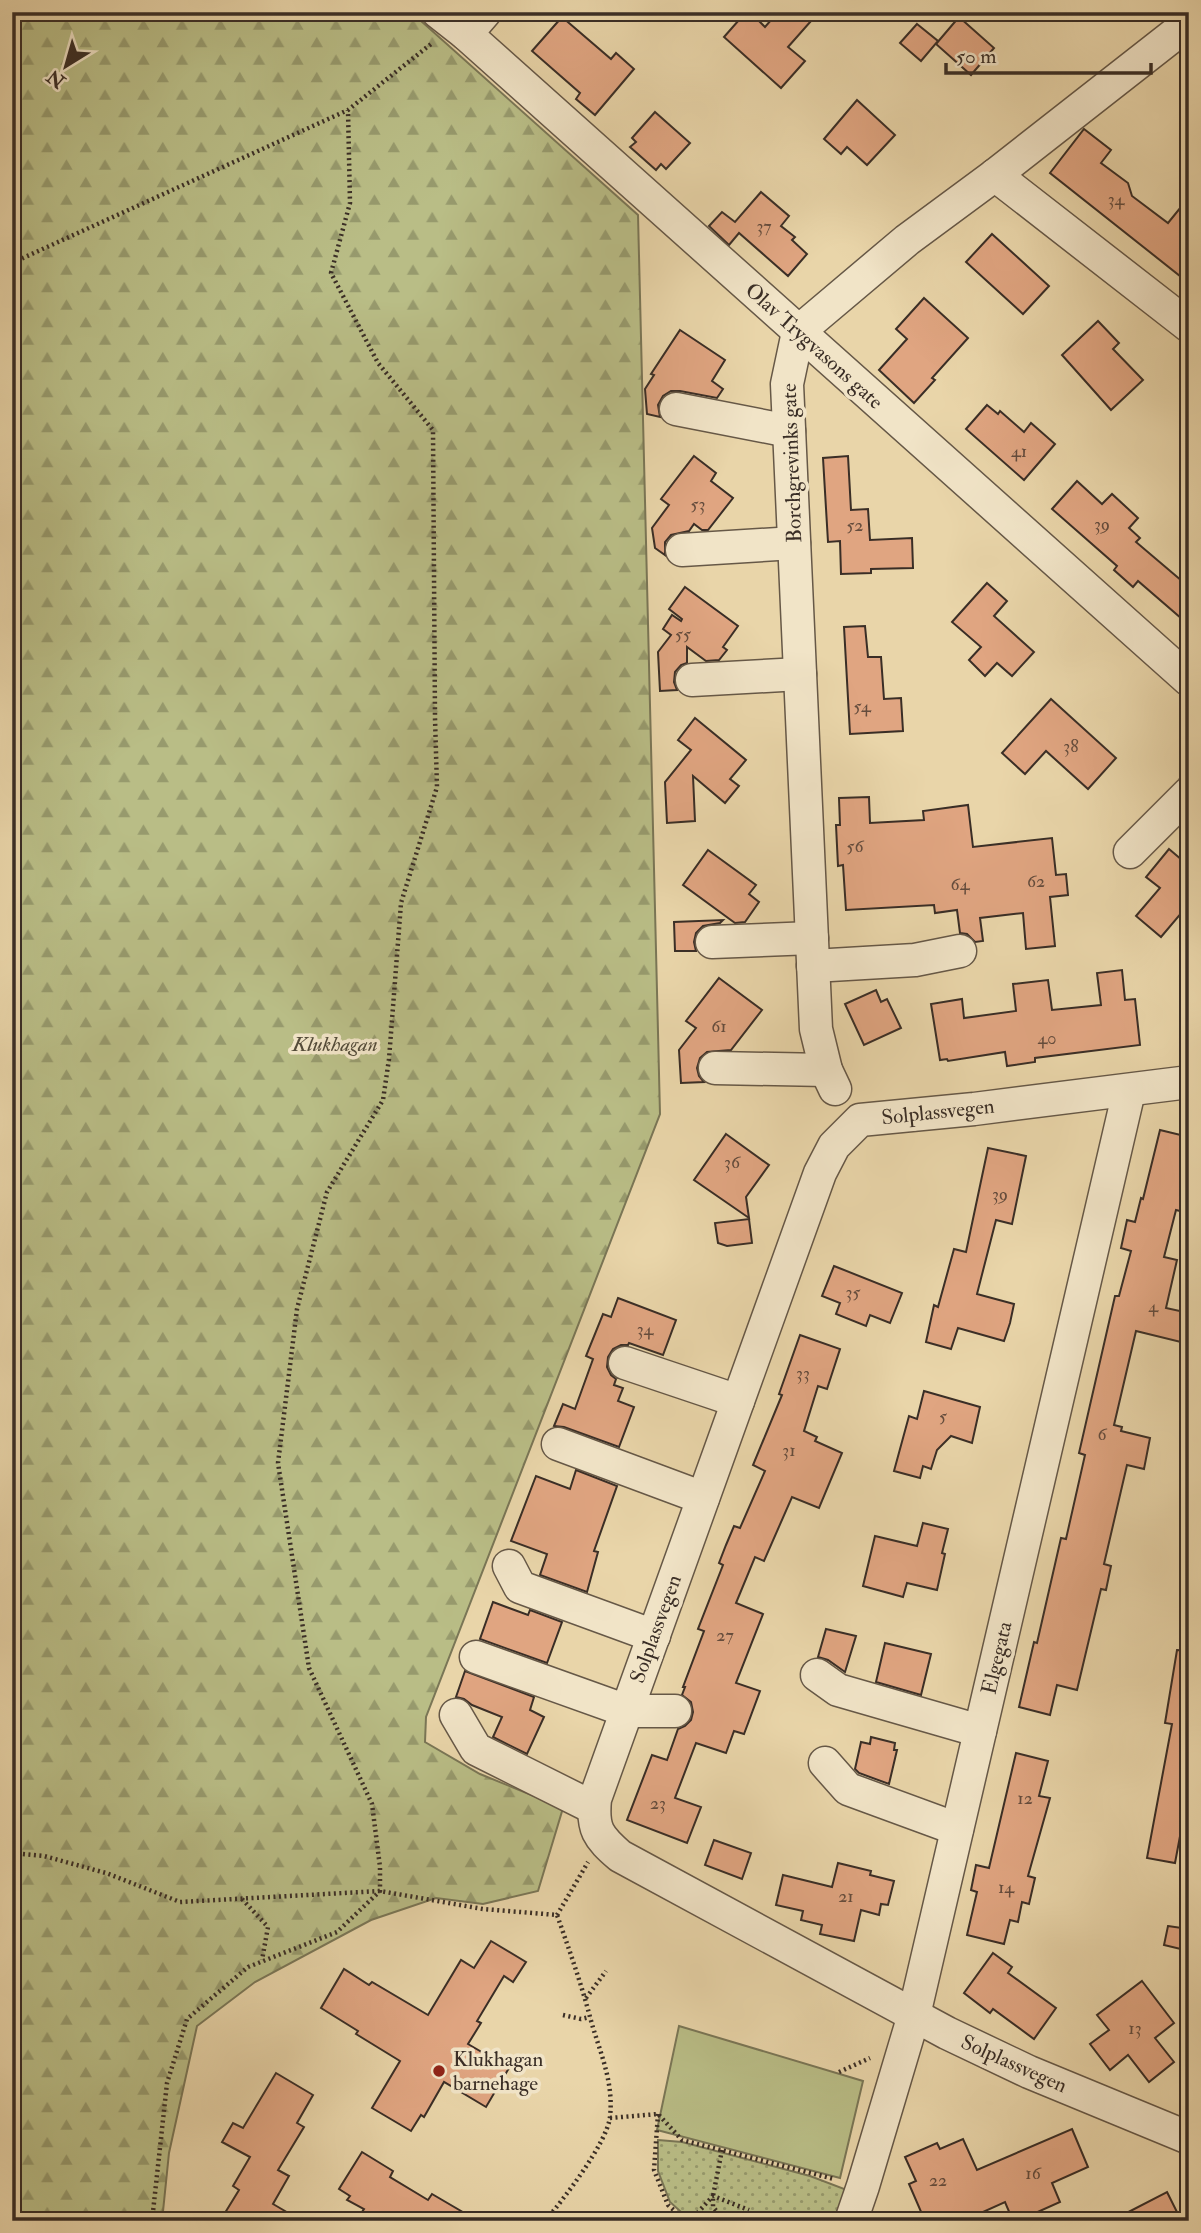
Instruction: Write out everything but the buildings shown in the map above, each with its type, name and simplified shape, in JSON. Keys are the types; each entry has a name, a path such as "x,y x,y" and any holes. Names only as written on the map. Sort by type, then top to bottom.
{"street":[{"name":"Olav Trygvasons gate","path":"461,21 798,332 1189,680"},
{"path":"798,332 907,240 995,176 1189,23"},
{"path":"995,176 1189,326"},
{"name":"Borchgrevinks gate","path":"715,1068 830,1079 816,1029 789,431 787,384 798,332"},
{"path":"676,409 789,431"},
{"path":"682,550 794,543"},
{"path":"692,680 800,674"},
{"path":"1130,852 1189,793"},
{"path":"712,942 915,960 960,950"},
{"name":"Solplassvegen","path":"594,1808 820,1173 834,1146 860,1120 1189,1082"},
{"name":"Elgegata","path":"851,2221 914,2015 1129,1091"},
{"path":"625,1363 738,1401"},
{"path":"558,1444 703,1498"},
{"path":"509,1566 520,1587 654,1636"},
{"path":"476,1657 627,1711 675,1711"},
{"path":"817,1675 838,1690 980,1731"},
{"path":"456,1715 475,1749 594,1808 597,1831 604,1842"},
{"path":"825,1763 848,1789 957,1829"},
{"name":"Solplassvegen","path":"604,1842 648,1884 1029,2072 1189,2138"}],"path":[{"path":"12,263 348,110 461,21"},
{"path":"152,2221 167,2084 187,2019 248,1967 337,1932 380,1891 380,1867 372,1804 309,1668 278,1463 297,1309 327,1192 383,1100 389,1059 401,903 437,787 433,430 378,363 331,273 350,203 348,110"},
{"path":"545,2221 601,2142 610,2118 609,2075 557,1915 587,1862 604,1842"},
{"path":"12,1853 44,1856 106,1873 180,1902 380,1891 483,1909 557,1915"},
{"path":"242,1899 268,1927 262,1961"},
{"path":"586,1998 606,1970"},
{"path":"563,2015 581,2020 590,2017"},
{"path":"610,2118 658,2114"},
{"path":"658,2114 682,2140 863,2186"},
{"path":"658,2114 654,2170 668,2205 688,2221 713,2196"},
{"path":"722,2150 713,2207 725,2221"},
{"path":"713,2196 749,2210"}],"green space":[{"name":"Klukhagan","path":"12,12 411,12 638,215 660,1114 426,1717 425,1742 480,1774 563,1808 538,1891 483,1904 436,1898 371,1920 255,1982 197,2026 169,2153 162,2221 12,2221"},
{"path":"679,2026 863,2081 840,2178 657,2130"},
{"path":"658,2140 682,2142 810,2176 847,2190 837,2221 691,2221 670,2202 658,2171"}],"place":[{"name":"Klukhagan barnehage","path":"439,2071"}]}
